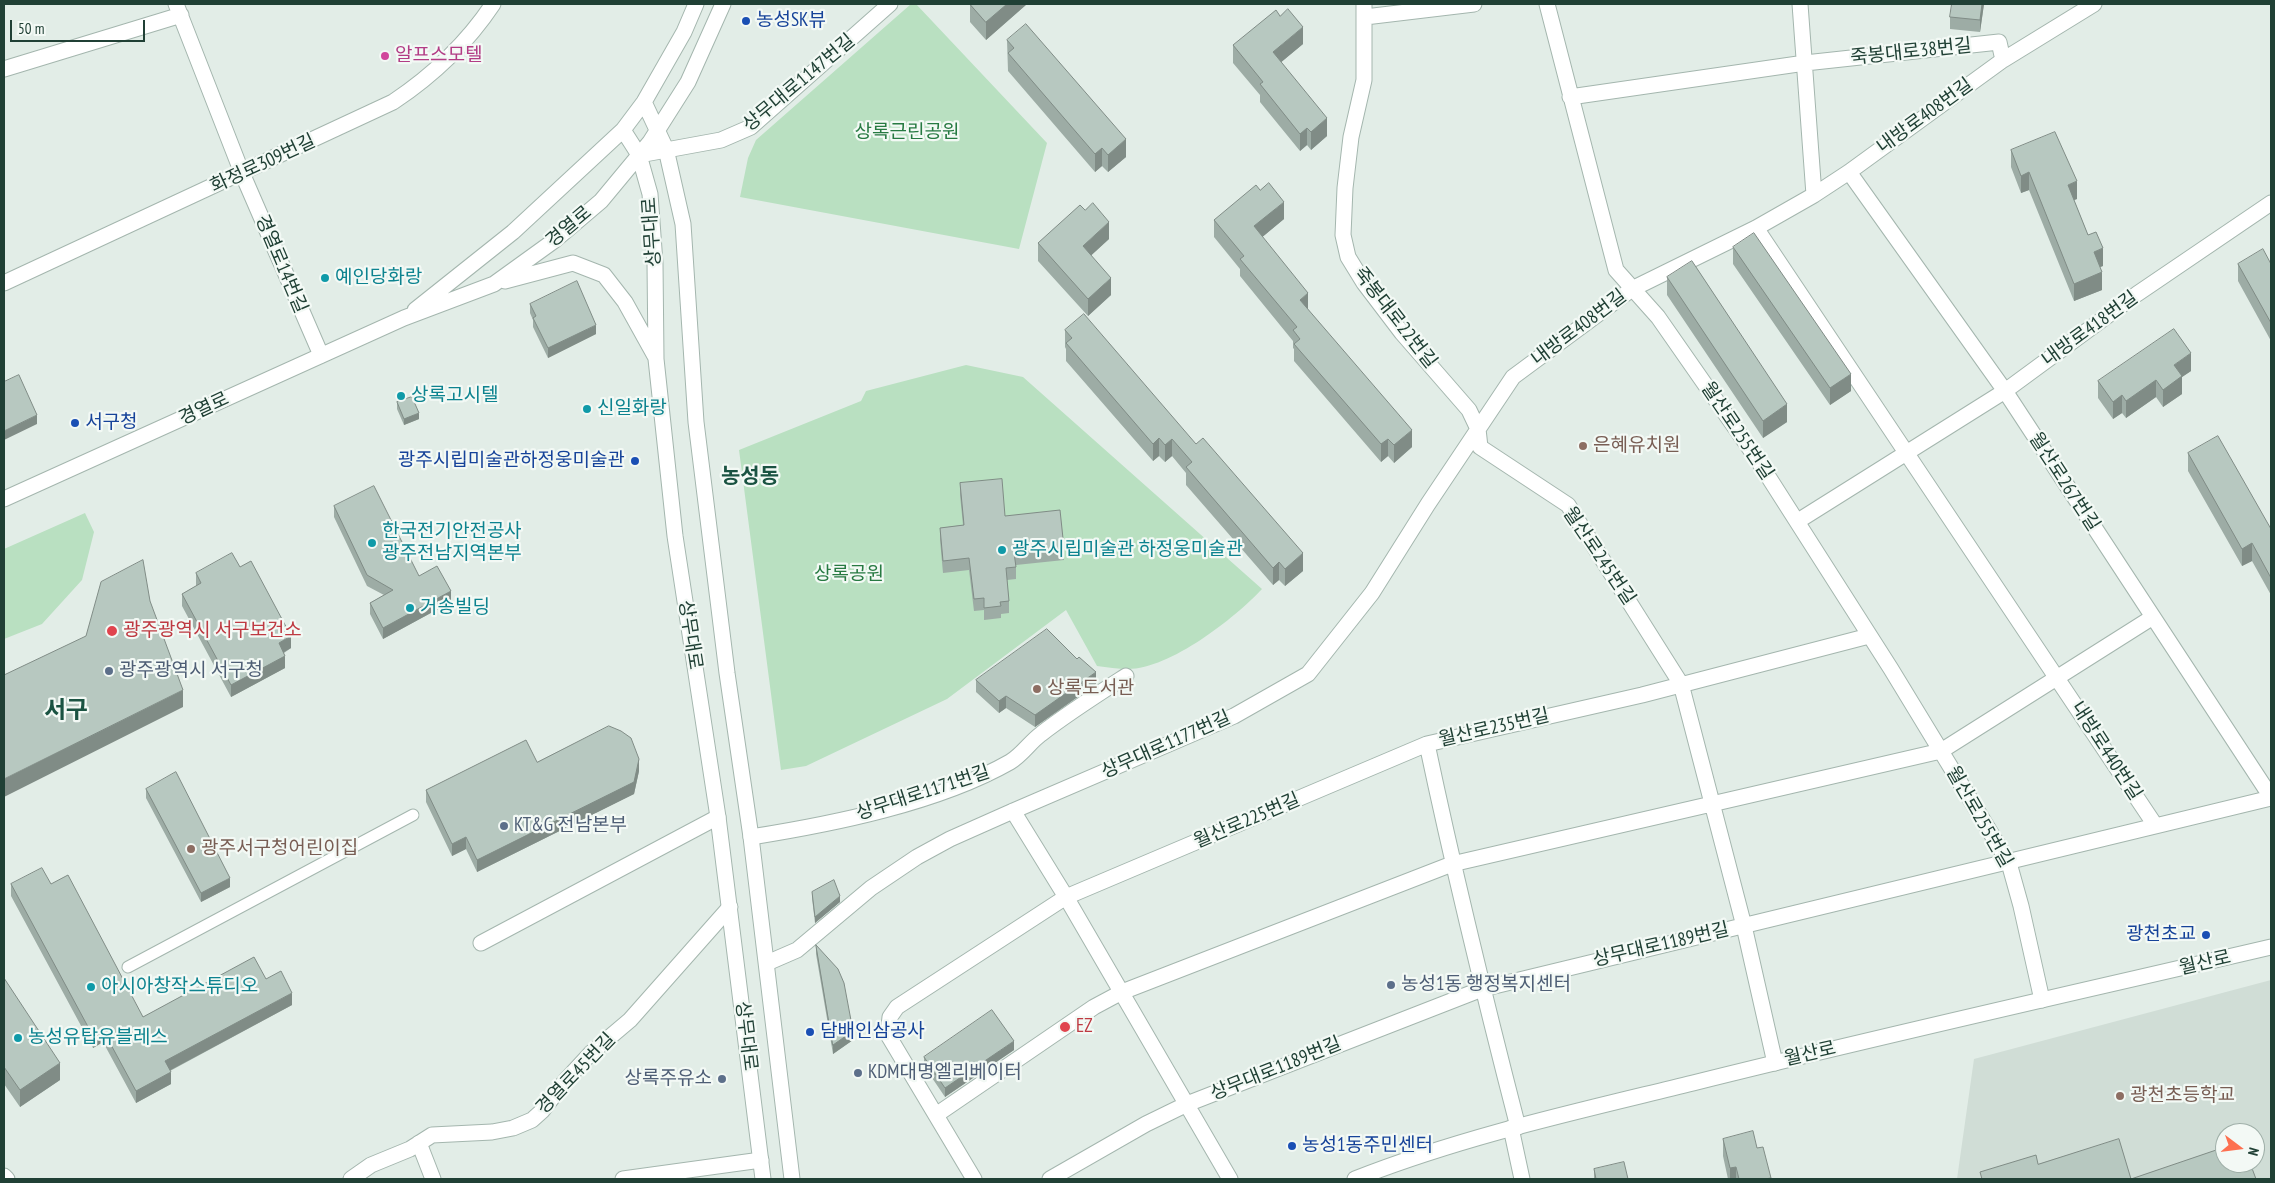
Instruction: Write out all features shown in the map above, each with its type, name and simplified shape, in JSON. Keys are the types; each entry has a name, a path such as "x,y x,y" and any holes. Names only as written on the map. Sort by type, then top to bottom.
{"street":[{"name":"화정로309번길","path":"4,283 393,102 422,82 470,34 493,4"},
{"path":"623,130 644,102 684,32 696,4"},
{"path":"658,132 688,82 723,4"},
{"name":"상무대로1147번길","path":"639,155 721,140 751,127 819,69 890,4"},
{"name":"죽봉대로22번길","path":"1474,4 1365,10 1364,80 1351,137 1343,235 1348,257 1364,284 1402,332 1469,410 1478,429"},
{"name":"월산로255번길","path":"1547,4 1616,270 1658,317 1757,459 2009,862 2042,1000"},
{"path":"1800,4 1814,194"},
{"name":"내방로408번길","path":"1478,429 1513,378 1632,289 1756,228 1814,194 1849,172 2003,60 2094,4"},
{"name":"경열로14번길","path":"178,10 242,173 321,356"},
{"path":"4,68 178,10"},
{"name":"죽봉대로38번길","path":"1805,63 1999,42 2003,60"},
{"path":"1570,97 1805,63"},
{"name":"상무대로","path":"644,102 666,150 683,224 696,422 727,673 751,837 792,1179"},
{"name":"상무대로","path":"623,130 639,155 650,194 655,263 656,359 675,536 718,817 764,1179"},
{"name":"경열로","path":"404,318 514,232 623,130"},
{"name":"경열로","path":"4,499 404,318 494,284 555,240 601,201 658,132"},
{"name":"월산로267번길","path":"1849,172 2005,391 2271,797"},
{"name":"내방로418번길","path":"1798,522 1907,451 2005,391 2137,294 2271,203"},
{"path":"1756,228 2058,677"},
{"path":"494,284 572,263 604,275 625,302 656,359"},
{"name":"월산로245번길","path":"1478,429 1480,447 1568,505 1681,684 1744,926 1775,1063"},
{"name":"상무대로1177번길","path":"766,963 797,950 871,888 901,866 950,839 1234,716 1308,674 1372,593 1478,429"},
{"name":"월산로255번길","path":"1940,751 2152,617"},
{"path":"1681,684 1869,636"},
{"name":"상무대로1171번길","path":"751,837 809,827 885,808 962,784 1012,761 1040,735 1126,676"},
{"name":"내방로440번길","path":"2058,677 2155,825"},
{"name":"월산로235번길","path":"1522,1179 1514,1128 1452,864 1427,744 1681,684"},
{"name":"월산로225번길","path":"936,1115 888,1035 890,1017 897,1007 1066,897 1427,744"},
{"path":"974,1179 936,1115 1094,1008 1122,992 1452,864 1940,751"},
{"name":"내방로440번길","path":"2009,862 2271,797"},
{"path":"1013,811 1066,897 1230,1179"},
{"path":"128,967 413,815"},
{"path":"481,943 718,817"},
{"name":"상무대로1189번길","path":"1050,1179 1146,1124 1188,1104 1482,989 2009,862"},
{"name":"경열로45번길","path":"351,1179 372,1165 432,1135 492,1132 514,1128 532,1120 542,1111 566,1080 591,1053 630,1020 730,907"},
{"name":"월산로","path":"1355,1179 1422,1154 1514,1128 1775,1063 2271,947"},
{"path":"419,1143 433,1179"},
{"path":"623,1179 761,1160"},
{"path":"4,1176 7,1179"}],"shaded area":[{"name":"광천초등학교","path":"2271,980 2271,1179 1957,1179 1974,1059"}],"green space":[{"name":"상록근린공원","path":"911,4 916,4 1047,143 1019,249 740,197 748,158 756,140"},
{"name":"상록공원","path":"966,365 1023,377 1262,589 1236,614 1201,640 1163,661 1145,667 1128,669 1097,666 1066,610 947,699 806,766 781,770 739,450 861,401 866,391"},
{"path":"85,513 94,532 82,580 42,624 4,639 4,549"}],"building":[{"path":"970,4 1007,4 986,22"},
{"path":"1952,4 1982,4 1980,20 1950,17"},
{"path":"1288,9 1303,27 1273,52 1327,118 1311,132 1307,128 1300,134 1260,84 1263,82 1233,45 1276,10 1280,16"},
{"path":"1026,24 1126,139 1108,155 1102,148 1095,154 1008,53 1014,48 1007,40"},
{"path":"2055,132 2077,181 2068,185 2088,235 2096,232 2103,248 2094,252 2102,272 2074,284 2029,172 2021,176 2011,150"},
{"path":"1269,183 1284,202 1254,226 1308,293 1300,300 1412,430 1394,445 1388,439 1381,444 1294,344 1300,339 1293,330 1297,327 1240,259 1244,256 1214,220 1256,185 1260,190"},
{"path":"1093,203 1109,222 1083,246 1111,278 1088,299 1038,243 1080,205 1085,210"},
{"path":"1754,233 1851,374 1830,388 1733,247"},
{"path":"2263,249 2271,264 2271,323 2238,264"},
{"path":"1692,261 1787,404 1763,421 1667,277"},
{"path":"577,281 596,325 548,348 533,318 536,316 530,304"},
{"path":"1084,314 1196,444 1203,438 1303,553 1285,569 1279,562 1273,568 1186,467 1192,462 1172,439 1165,445 1159,438 1153,444 1066,343 1072,338 1065,330"},
{"path":"2174,329 2191,353 2174,365 2182,376 2163,390 2156,380 2126,401 2122,395 2113,402 2098,381"},
{"path":"19,375 37,415 4,431 4,382"},
{"path":"412,397 419,413 404,419 397,402"},
{"path":"2218,436 2271,529 2271,578 2252,543 2242,549 2188,453"},
{"name":"광주시립미술관 하정웅미술관","path":"1002,479 1005,516 1060,510 1064,548 1014,553 1016,567 1006,568 1009,601 1000,602 1001,606 984,608 984,598 974,599 969,558 943,561 940,528 964,525 960,483"},
{"path":"374,486 419,576 437,566 451,591 383,628 370,603 393,590 367,575 334,506"},
{"path":"232,553 240,567 251,561 291,636 279,643 285,656 231,685 182,594 201,583 196,573"},
{"name":"광주광역시 서구청","path":"143,560 150,601 183,690 4,779 4,675 86,636 101,582"},
{"name":"상록도서관","path":"1047,629 1077,659 1079,657 1096,672 1035,715 1006,696 999,701 976,680"},
{"name":"KT&G 전남본부","path":"609,726 631,738 639,759 634,782 477,860 466,837 452,844 426,790 526,740 537,762"},
{"name":"광주서구청어린이집","path":"176,772 230,878 201,893 146,789"},
{"name":"아시아창작스튜디오","path":"42,868 51,884 68,875 143,1017 254,957 266,979 281,971 292,993 165,1061 171,1072 136,1091 103,1030 93,1036 11,884"},
{"path":"834,880 840,896 815,917 812,892"},
{"path":"816,945 838,969 844,983 853,1031 833,1045"},
{"name":"농성유탑유블레스","path":"4,978 60,1063 20,1090 4,1067"},
{"path":"992,1010 1014,1041 945,1088 924,1057"},
{"path":"1753,1131 1757,1148 1763,1147 1771,1178 1739,1179 1736,1167 1730,1168 1723,1139"},
{"path":"2119,1139 2131,1179 1982,1179 1980,1172 2036,1155 2038,1164"},
{"path":"2215,1150 2215,1173 2254,1173 2256,1179 2131,1179"},
{"path":"1624,1162 1628,1179 1596,1179 1594,1169"}],"place":[{"name":"농성SK뷰","path":"746,21"},
{"name":"알프스모텔","path":"385,56"},
{"name":"예인당화랑","path":"325,278"},
{"name":"상록고시텔","path":"401,396"},
{"name":"신일화랑","path":"587,409"},
{"name":"서구청","path":"75,423"},
{"name":"은혜유치원","path":"1583,446"},
{"name":"광주시립미술관하정웅미술관","path":"635,461"},
{"name":"한국전기안전공사 광주전남지역본부","path":"372,543"},
{"name":"광주시립미술관 하정웅미술관","path":"1002,550"},
{"name":"거송빌딩","path":"410,608"},
{"name":"광주광역시 서구보건소","path":"112,631"},
{"name":"광주광역시 서구청","path":"109,671"},
{"name":"상록도서관","path":"1037,689"},
{"name":"KT&G 전남본부","path":"504,826"},
{"name":"광주서구청어린이집","path":"191,849"},
{"name":"광천초교","path":"2206,935"},
{"name":"농성1동 행정복지센터","path":"1391,985"},
{"name":"아시아창작스튜디오","path":"91,987"},
{"name":"EZ","path":"1065,1027"},
{"name":"담배인삼공사","path":"810,1032"},
{"name":"농성유탑유블레스","path":"18,1038"},
{"name":"KDM대명엘리베이터","path":"858,1073"},
{"name":"상록주유소","path":"722,1079"},
{"name":"광천초등학교","path":"2120,1096"},
{"name":"농성1동주민센터","path":"1292,1146"}],"district":[{"name":"농성동","path":"750,477"},
{"name":"서구","path":"66,711"}]}
